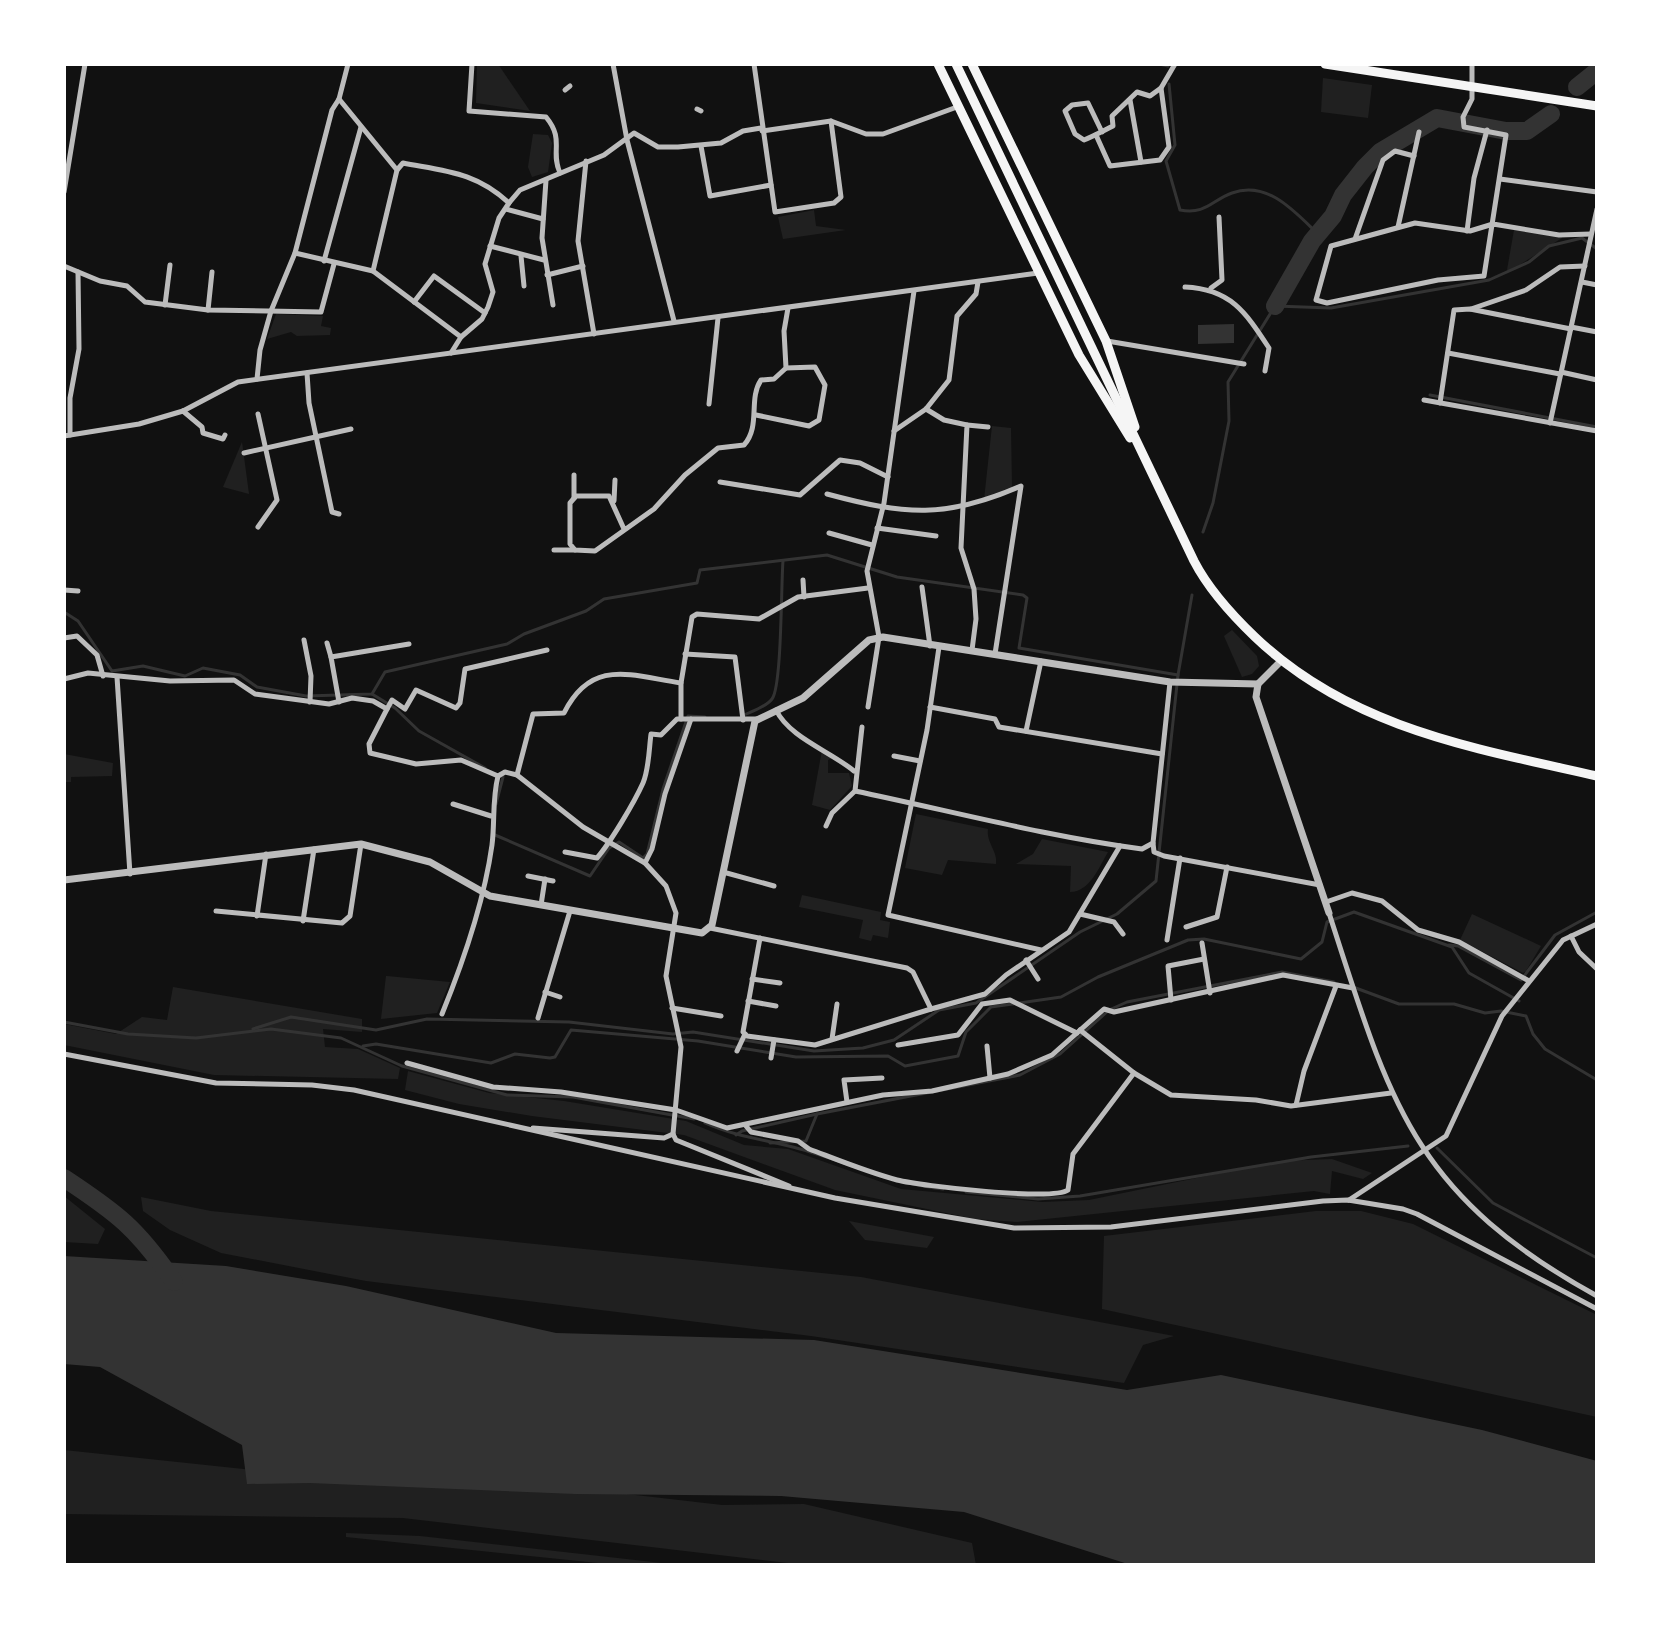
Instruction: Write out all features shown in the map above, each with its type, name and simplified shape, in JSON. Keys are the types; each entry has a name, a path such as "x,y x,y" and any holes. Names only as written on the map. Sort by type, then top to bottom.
{"main road":[{"path":"938,64 1079,355 1146,461"},
{"path":"956,64 1203,577 1241,623 1282,660 1334,696 1404,729 1597,776"},
{"path":"972,64 1106,341 1146,461"},
{"path":"1325,64 1387,68 1471,86 1597,106"}],"street":[{"path":"64,192 85,64"},
{"path":"257,379 260,350 271,311 295,253 332,110 339,99 348,64"},
{"path":"472,64 469,111 546,117 554,127 559,143 556,163 560,173"},
{"path":"613,64 627,140 674,321"},
{"path":"754,64 775,212 834,203 841,197 831,121"},
{"path":"1161,88 1169,147 1160,160 1110,166 1099,134 1088,103 1072,105 1065,111 1075,134 1084,140 1099,134 1113,126 1112,116 1137,92 1150,96 1161,88 1175,64"},
{"path":"1472,64 1470,107 1463,122 1506,135 1493,224 1484,276 1438,280 1327,303 1316,300 1331,246 1415,223 1467,231 1493,224 1590,240"},
{"path":"339,99 397,170"},
{"path":"1130,100 1141,162"},
{"path":"451,353 461,337 485,313 493,292 485,264 490,246 499,218 520,190 586,161 636,133 658,147 721,143 743,131 831,121 866,134 883,134 957,107"},
{"path":"324,261 362,127"},
{"path":"1467,231 1474,178 1487,130"},
{"path":"1398,227 1419,132"},
{"path":"701,146 710,196 771,185"},
{"path":"1355,239 1383,160 1395,151 1414,156"},
{"path":"586,161 578,241 594,334"},
{"path":"373,271 397,170 403,163 473,176 491,186 507,206 543,219"},
{"path":"1500,179 1597,192"},
{"path":"546,180 544,260 553,305"},
{"path":"1550,423 1597,209"},
{"path":"1211,288 1222,280 1219,217"},
{"path":"490,246 544,260"},
{"path":"295,253 373,271 461,337"},
{"path":"521,256 524,286"},
{"path":"64,266 127,286 145,302 208,310 321,312 334,264"},
{"path":"165,305 170,265"},
{"path":"547,275 583,266"},
{"path":"1470,309 1526,290 1560,267 1585,266"},
{"path":"78,272 78,357 67,436 139,424 183,411 238,382 1038,273"},
{"path":"208,310 212,272"},
{"path":"414,302 434,276 485,313"},
{"path":"894,431 926,409 952,375 953,329 957,316 976,294 978,282"},
{"path":"1582,282 1597,285"},
{"path":"1185,287 1211,288 1226,295 1269,348 1265,371"},
{"path":"868,707 879,637 868,588 872,545 888,477 914,291"},
{"path":"786,368 784,331 788,308"},
{"path":"1440,403 1454,310 1470,309 1597,332"},
{"path":"709,404 718,318"},
{"path":"1106,341 1244,364"},
{"path":"1448,353 1597,380"},
{"path":"713,363 724,364"},
{"path":"554,550 595,551 654,509 685,475 718,448 744,445 750,438 756,415 757,386 761,380 774,379 786,368 815,367 825,385 819,420 809,426 756,415"},
{"path":"307,373 316,437 332,512 339,514"},
{"path":"710,396 719,397"},
{"path":"1424,400 1597,431"},
{"path":"926,409 944,420 988,427"},
{"path":"183,411 202,427 202,436 223,439 225,435"},
{"path":"256,517 260,524 277,500 258,414"},
{"path":"967,425 961,548 974,589 976,619 972,650"},
{"path":"244,453 351,429"},
{"path":"720,482 800,495 840,460 860,463 888,477"},
{"path":"574,475 570,544 575,550"},
{"path":"614,502 615,480"},
{"path":"827,494 882,509 940,513 986,502 1021,486 995,654"},
{"path":"574,498 609,496 624,529"},
{"path":"559,508 570,508"},
{"path":"877,528 936,536"},
{"path":"829,533 872,545"},
{"path":"803,580 804,597"},
{"path":"922,587 930,646"},
{"path":"681,719 681,683 692,617 697,614 759,619 804,597 868,588"},
{"path":"68,592 78,591"},
{"path":"64,638 77,636 97,655 103,676"},
{"path":"565,852 597,858 612,841 614,831 644,782 651,734 661,735 669,724 681,719 758,718 807,695 865,643 879,637 1170,682 1258,684"},
{"path":"379,638 380,649"},
{"path":"304,640 310,698"},
{"path":"327,643 339,702"},
{"path":"331,657 409,644"},
{"path":"939,647 920,761 888,915 1042,950"},
{"path":"498,776 461,760 416,764 370,753 369,744 392,700 405,709 416,690 456,708 460,703 465,669 547,650"},
{"path":"685,654 735,657 743,720"},
{"path":"1026,731 1041,660"},
{"path":"1282,660 1258,684 1256,697 1391,1093 1424,1153 1482,1220 1509,1242 1597,1296"},
{"path":"517,775 533,714 564,713 574,692 609,674 632,672 681,683"},
{"path":"64,679 88,673 117,677 234,680 255,694 339,702 352,698 373,701 387,709"},
{"path":"117,677 130,875"},
{"path":"1170,682 1153,843 1155,852 1320,885"},
{"path":"930,707 995,719 999,727 1162,754"},
{"path":"776,710 782,722 854,771"},
{"path":"710,928 753,727 758,718"},
{"path":"645,863 652,849 665,794 691,719"},
{"path":"826,826 832,813 855,791 854,771 862,727"},
{"path":"894,756 920,761"},
{"path":"498,776 505,772 517,775 583,827 612,841 645,863 666,886 676,913 666,976 681,1047 673,1134 676,1140 793,1188"},
{"path":"442,1014 465,956 492,843 491,816 498,776"},
{"path":"855,791 1005,826 1142,849 1153,843"},
{"path":"453,804 491,816"},
{"path":"64,880 130,875 266,854 361,844 430,862 480,893 674,929 702,933 710,928 907,968 913,972 931,1009"},
{"path":"216,911 342,923 350,916 361,844"},
{"path":"745,1034 810,1045 985,994 1069,932 1120,846"},
{"path":"303,921 314,849"},
{"path":"257,916 266,854"},
{"path":"1167,940 1180,858"},
{"path":"1186,927 1217,917 1227,867"},
{"path":"723,872 774,886"},
{"path":"528,876 553,881"},
{"path":"541,905 545,879"},
{"path":"1325,902 1352,893 1382,901 1418,930 1459,942 1525,979"},
{"path":"538,1018 570,911"},
{"path":"1080,914 1114,922 1123,934"},
{"path":"1348,1200 1446,1136 1504,1013 1525,979 1563,940 1597,924"},
{"path":"1571,936 1579,952 1597,969"},
{"path":"737,1051 745,1034 760,938"},
{"path":"1202,943 1209,989"},
{"path":"1170,996 1168,966 1204,959"},
{"path":"1027,962 1038,979"},
{"path":"748,1129 847,1102 932,1091 1035,1064 1109,1010 1283,975 1353,987"},
{"path":"752,979 780,983"},
{"path":"1296,1105 1304,1071 1336,986"},
{"path":"545,992 560,997"},
{"path":"985,994 990,1002"},
{"path":"748,1001 776,1006"},
{"path":"898,1045 958,1035 982,1004 1011,1001 1081,1032 1134,1073 1171,1095 1296,1105 1391,1093"},
{"path":"832,1039 837,1004"},
{"path":"672,1008 721,1016"},
{"path":"771,1058 774,1041"},
{"path":"987,1046 990,1078"},
{"path":"64,1054 216,1083 312,1085 354,1090 793,1188 970,1223 1048,1230 1111,1227 1348,1200 1417,1214 1597,1309"},
{"path":"407,1063 493,1087 561,1092 676,1110 727,1128 748,1129 801,1144 906,1181 1029,1195 1060,1194 1068,1190 1073,1154 1134,1073"},
{"path":"847,1102 844,1080 882,1078"},
{"path":"528,1128 664,1138 673,1134"}],"shaded area":[{"path":"477,64 498,64 530,111 476,103"},
{"path":"1323,78 1372,85 1368,118 1321,112"},
{"path":"533,134 548,135 552,143 548,172 532,177 528,167"},
{"path":"814,210 816,226 846,230 783,239 778,217"},
{"path":"1514,230 1562,238 1510,271 1507,270"},
{"path":"276,314 323,316 321,326 331,328 330,335 297,336 291,332 267,339"},
{"path":"1234,324 1234,343 1198,344 1198,325"},
{"path":"992,426 1011,428 1012,489 984,500"},
{"path":"242,442 249,494 223,487"},
{"path":"1232,630 1257,656 1259,666 1252,674 1242,677 1224,636"},
{"path":"822,750 834,757 828,760 828,773 849,773 852,786 830,810 812,805"},
{"path":"64,754 113,763 112,776 71,777 71,782 64,782"},
{"path":"916,814 988,829 996,864 948,860 942,875 905,868"},
{"path":"1042,839 1108,852 1088,883 1070,892 1071,866 1016,864 1033,854"},
{"path":"802,895 881,912 880,920 890,922 888,938 873,935 871,941 859,938 863,920 799,907"},
{"path":"1472,914 1541,946 1526,971 1523,973 1460,940"},
{"path":"386,976 450,982 437,1013 381,1019"},
{"path":"173,987 362,1019 362,1032 323,1029 325,1047 358,1049 400,1068 398,1079 214,1075 64,1045 64,1024 116,1034 142,1017 167,1020"},
{"path":"408,1071 489,1093 564,1101 686,1121 744,1145 788,1149 901,1189 1042,1202 1089,1200 1279,1161 1332,1159 1372,1173 1363,1179 1332,1171 1330,1194 1314,1191 1017,1222 975,1219 835,1190 684,1135 532,1116 459,1104 405,1090"},
{"path":"64,1196 105,1229 98,1244 64,1242"},
{"path":"141,1197 211,1211 861,1277 1174,1336 1143,1345 1124,1383 811,1336 366,1281 221,1253 170,1230 143,1211"},
{"path":"1316,1211 1361,1211 1413,1224 1597,1315 1597,1417 1102,1309 1104,1236"},
{"path":"849,1221 934,1237 927,1248 865,1240"},
{"path":"64,1256 226,1266 346,1286 556,1333 814,1340 1127,1390 1221,1375 1482,1430 1597,1461 1597,1565 1131,1565 964,1512 781,1496 576,1494 310,1483 247,1484 242,1445 100,1367 64,1364"},
{"path":"64,1450 253,1470 472,1476 722,1505 804,1504 972,1543 976,1565 805,1565 403,1518 64,1514"},
{"path":"346,1533 420,1536 680,1565 617,1565 346,1537"}],"waterway":[{"path":"1159,64 1168,66"},
{"path":"1577,87 1597,71"},
{"path":"1169,84 1175,145 1166,161 1180,210 1196,210 1232,193 1257,191 1280,200 1318,234"},
{"path":"1275,306 1312,241 1333,216 1343,195 1380,152 1437,118 1506,131 1527,131 1551,114"},
{"path":"1203,532 1213,503 1229,421 1228,382 1275,306 1331,308 1489,280 1529,262 1549,246 1582,238 1597,249"},
{"path":"1430,395 1597,427"},
{"path":"64,612 78,621 112,671 143,666 185,676 203,668 240,675 257,687 306,696 372,694 385,672 507,644 524,634 586,611 604,599 697,583 700,570 827,555 897,577 1023,595 1027,598 1019,648 1178,675"},
{"path":"744,715 766,704 775,690 783,561"},
{"path":"253,1029 291,1017 376,1030 427,1019 569,1022 673,1034 693,1032 814,1051 863,1048 894,1040 939,1010 976,1003 1080,932 1117,914 1156,881 1178,675 1192,595"},
{"path":"372,694 395,708 419,731 485,768"},
{"path":"495,835 590,876 609,848 619,842 643,858 647,854 663,789 688,716 705,717"},
{"path":"496,804 503,777 499,775"},
{"path":"363,1046 376,1044 491,1063 515,1054 555,1057 571,1030 698,1041 796,1057 888,1056 905,1066 958,1056 966,1032 991,1007 1061,997 1098,977 1188,940 1204,939 1301,959 1322,942 1327,922 1354,912 1452,947 1469,973 1519,1001"},
{"path":"1449,945 1458,946 1521,980 1555,935 1597,912"},
{"path":"770,1143 806,1141 817,1114 1020,1075 1060,1054 1109,1010 1127,1002 1282,972 1334,982"},
{"path":"1353,987 1399,1004 1454,1004 1485,1013 1501,1011 1526,1016 1533,1034 1545,1049 1597,1080"},
{"path":"64,1022 128,1034 196,1038 271,1029 341,1038 402,1066 507,1095 573,1097 694,1119"},
{"path":"736,1135 817,1114"},
{"path":"705,1123 819,1154 887,1177 943,1189"},
{"path":"966,1192 1038,1199 1080,1196 1311,1157 1408,1146"},
{"path":"1437,1148 1493,1203 1597,1258"},
{"path":"64,1178 125,1223 149,1248 174,1282"}]}
